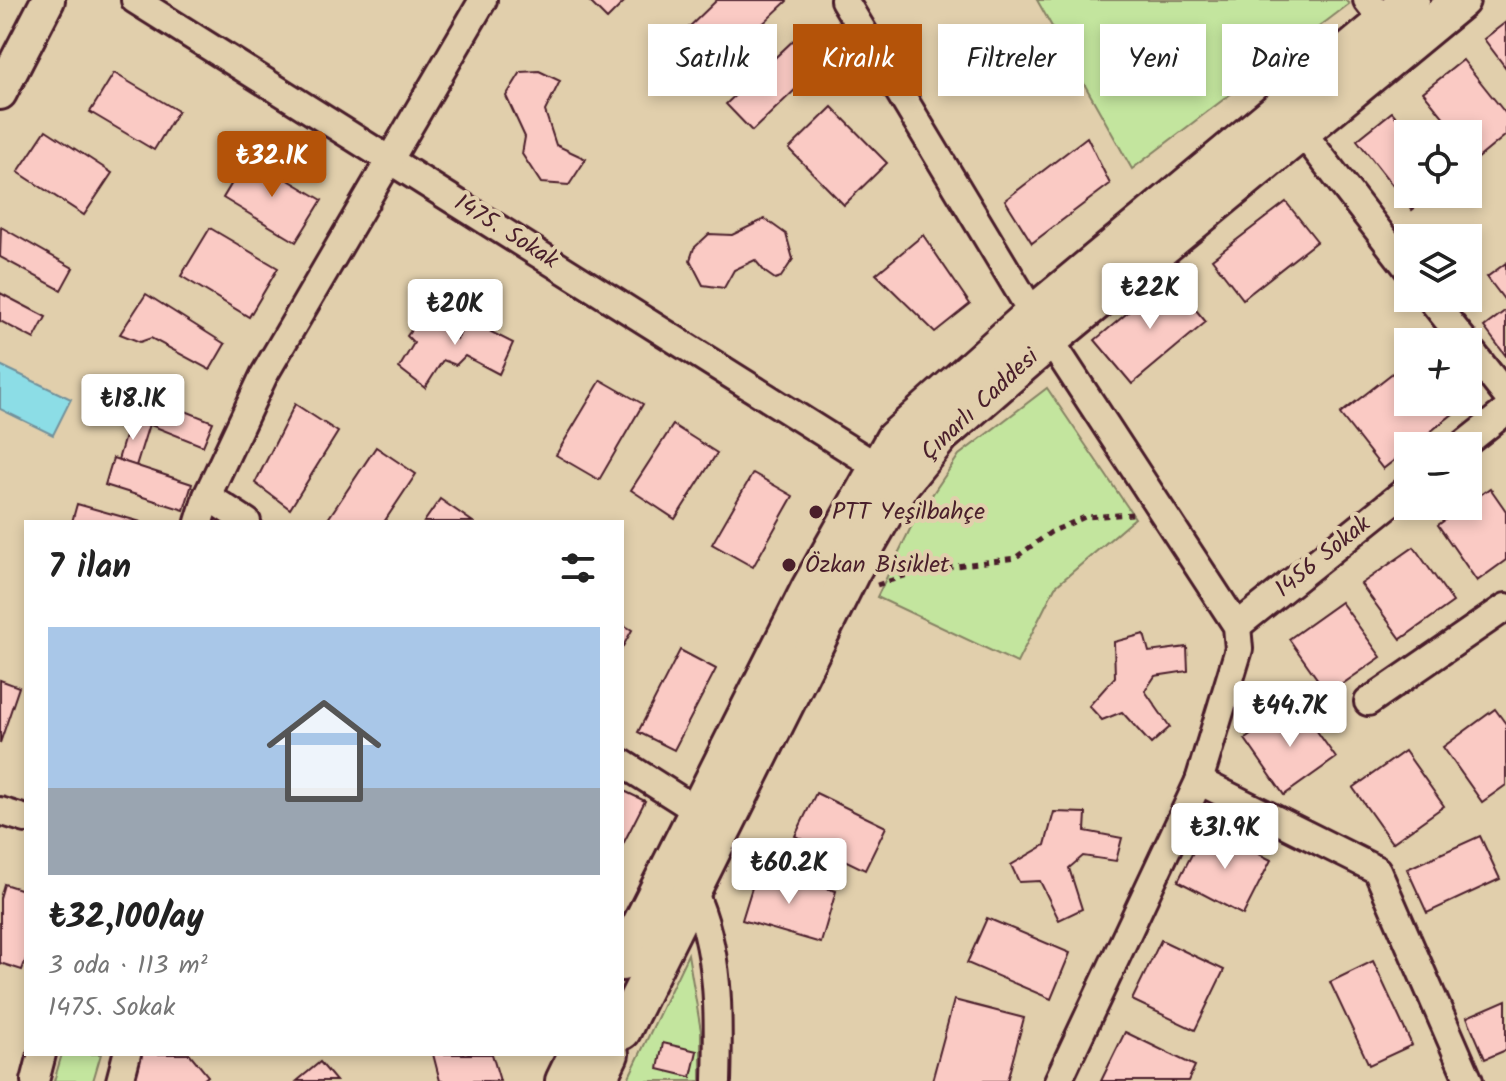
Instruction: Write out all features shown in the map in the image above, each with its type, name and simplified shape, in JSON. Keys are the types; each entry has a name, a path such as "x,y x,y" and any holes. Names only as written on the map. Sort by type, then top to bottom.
{"main road":[{"name":"Çınarlı Caddesi","path":"624,958 696,810 876,466 894,439 930,404 1042,326 1302,132 1461,0"},
{"name":"Çınarlı Caddesi","path":"624,1027 850,574 901,484 941,435 1042,326 1388,7"},
{"path":"564,1081 576,1056"},
{"path":"597,1081 609,1056"}],"street":[{"path":"0,93 48,0"},
{"name":"1475. Sokak","path":"135,0 876,466"},
{"path":"200,520 207,496 264,375 483,0"},
{"path":"844,0 1042,326 1237,626 1239,649 1199,781 1058,1081"},
{"path":"1302,132 1394,251"},
{"path":"1441,312 1453,328"},
{"path":"1482,364 1506,395"},
{"path":"1480,432 1506,411"},
{"path":"207,496 244,520"},
{"name":"1456 Sokak","path":"1237,626 1394,500"},
{"path":"1368,702 1506,607"},
{"path":"624,764 696,810"},
{"path":"1199,781 1377,870 1469,1081"},
{"path":"0,811 24,818"},
{"path":"693,891 704,916 715,961 717,1081"},
{"path":"35,1081 41,1056"},
{"path":"120,1081 126,1056"}],"path":[{"path":"870,587 919,571 1015,558 1051,532 1085,517 1138,514"}],"green space":[{"path":"1037,0 1345,0 1349,4 1323,24 1222,24 1222,96 1228,96 1132,169 1084,84 1084,24 1050,24"},
{"path":"1047,388 1135,518 1055,587 1017,663 877,597 913,523 959,455"},
{"path":"688,954 701,1031 701,1081 627,1081"},
{"path":"61,1056 100,1056 93,1081 54,1081"}],"water":[{"path":"0,365 71,399 53,435 0,409"}],"building":[{"path":"588,0 626,0 607,19"},
{"path":"717,0 787,1 763,24 692,24"},
{"path":"1506,22 1506,68 1484,39"},
{"path":"793,41 793,92 752,131 726,104 734,96 777,96 777,56"},
{"path":"1463,60 1506,114 1506,135 1482,155 1482,120 1446,120 1423,92"},
{"path":"539,71 560,81 545,111 556,145 586,159 569,185 541,183 522,154 525,137 506,96 521,72"},
{"path":"114,73 178,111 154,150 90,112"},
{"path":"832,107 887,163 844,205 789,149"},
{"path":"1392,112 1399,120 1394,120 1394,187 1357,140"},
{"path":"46,130 112,173 84,215 18,172"},
{"path":"1087,137 1110,184 1032,243 1005,200"},
{"path":"248,156 322,200 296,242 223,198"},
{"path":"1286,202 1317,241 1243,299 1212,259"},
{"path":"765,219 786,234 793,259 781,277 775,279 755,260 734,270 724,288 703,285 690,260 694,248 709,234 732,235"},
{"path":"1,227 73,268 61,290 0,257"},
{"path":"210,228 278,268 249,317 181,276"},
{"path":"923,235 970,304 935,332 876,274"},
{"path":"1506,263 1506,302 1487,277"},
{"path":"1169,278 1206,322 1132,384 1095,340"},
{"path":"0,293 46,317 34,339 0,321"},
{"path":"146,294 225,344 210,370 151,338 140,342 120,334"},
{"path":"475,306 500,321 491,332 513,343 499,374 465,356 456,365 443,360 425,388 399,368 414,343 407,336 422,316 457,339"},
{"path":"1506,310 1506,356 1484,327"},
{"path":"1394,372 1394,416 1450,416 1430,432 1394,432 1394,460 1383,469 1340,414"},
{"path":"601,380 643,404 599,480 556,455"},
{"path":"143,394 213,422 203,446 133,418"},
{"path":"295,404 338,432 290,509 255,483"},
{"path":"130,419 149,424 136,466 118,460"},
{"path":"673,425 717,453 675,519 631,490"},
{"path":"376,447 416,474 385,520 327,520"},
{"path":"113,458 192,484 184,510 105,485"},
{"path":"753,473 793,496 753,567 712,544"},
{"path":"1490,488 1506,511 1506,560 1477,581 1438,525 1445,520 1482,520 1482,494"},
{"path":"440,499 470,520 425,520"},
{"path":"77,504 134,520 73,520"},
{"path":"1414,547 1453,602 1401,639 1361,584"},
{"path":"1341,602 1381,657 1328,694 1289,639"},
{"path":"624,625 632,630 624,644"},
{"path":"1144,634 1149,652 1187,647 1188,671 1155,676 1145,691 1170,727 1151,744 1122,712 1102,720 1089,706 1115,677 1114,642"},
{"path":"680,650 716,669 674,750 638,732"},
{"path":"0,680 19,687 0,743"},
{"path":"1297,703 1336,758 1284,795 1245,739"},
{"path":"1495,709 1506,724 1506,785 1482,802 1443,747"},
{"path":"1405,751 1444,806 1392,843 1353,788"},
{"path":"624,791 645,801 624,842"},
{"path":"816,793 886,827 865,870 795,836"},
{"path":"1054,812 1086,813 1085,831 1122,838 1116,861 1083,856 1069,868 1082,909 1059,920 1040,881 1019,882 1011,865 1045,845"},
{"path":"1206,827 1271,860 1243,915 1178,881"},
{"path":"1480,836 1500,879 1427,913 1407,869"},
{"path":"758,868 836,891 821,943 742,920"},
{"path":"4,884 24,890 22,970 0,963 0,898"},
{"path":"987,918 1070,953 1051,999 967,963"},
{"path":"1161,940 1224,970 1195,1030 1132,1000"},
{"path":"1373,961 1412,1045 1369,1065 1330,982"},
{"path":"954,1000 1024,1018 1007,1081 932,1081"},
{"path":"1506,1000 1506,1050 1485,1059 1467,1017"},
{"path":"1125,1032 1195,1066 1188,1081 1101,1081"},
{"path":"663,1043 697,1051 691,1077 658,1069"},
{"path":"139,1056 192,1056 208,1076 202,1081 138,1081 126,1067"},
{"path":"434,1056 493,1056 500,1081 440,1081"},
{"path":"320,1062 336,1081 297,1081"}],"place":[{"name":"PTT Yeşilbahçe","path":"816,512"},
{"name":"Özkan Bisiklet","path":"789,565"}]}
